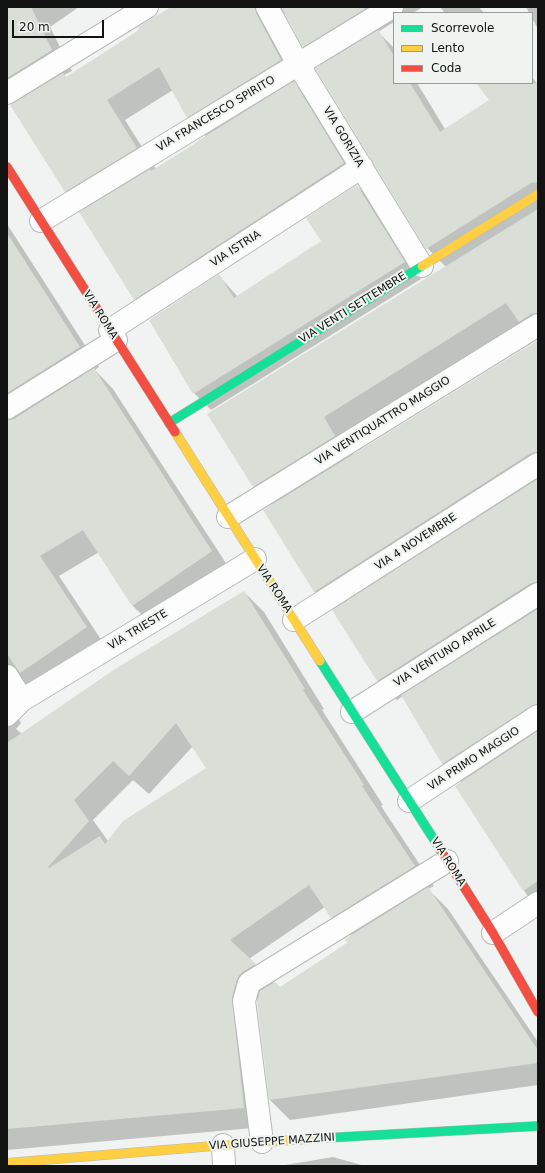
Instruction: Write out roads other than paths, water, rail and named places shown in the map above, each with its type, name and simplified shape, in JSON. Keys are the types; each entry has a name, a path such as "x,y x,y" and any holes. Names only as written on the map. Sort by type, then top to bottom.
{"main road":[{"name":"VIA ROMA","path":"7,167 493,933 538,1012"},
{"name":"VIA VENTI SETTEMBRE","path":"169,423 538,194"},
{"name":"VIA GIUSEPPE MAZZINI","path":"7,1163 223,1155 262,1142 538,1126"}],"street":[{"path":"7,94 147,7"},
{"name":"VIA GORIZIA","path":"267,7 298,64 422,266"},
{"name":"VIA FRANCESCO SPIRITO","path":"41,221 392,7"},
{"name":"VIA ISTRIA","path":"7,408 362,167"},
{"name":"VIA VENTIQUATTRO MAGGIO","path":"228,517 538,325"},
{"name":"VIA 4 NOVEMBRE","path":"294,620 538,464"},
{"name":"VIA TRIESTE","path":"14,707 255,560"},
{"name":"VIA VENTUNO APRILE","path":"352,712 538,594"},
{"path":"7,676 14,707"},
{"name":"VIA PRIMO MAGGIO","path":"409,801 538,716"},
{"path":"262,1142 244,1001 249,983 447,861"},
{"path":"493,933 538,903"}]}
